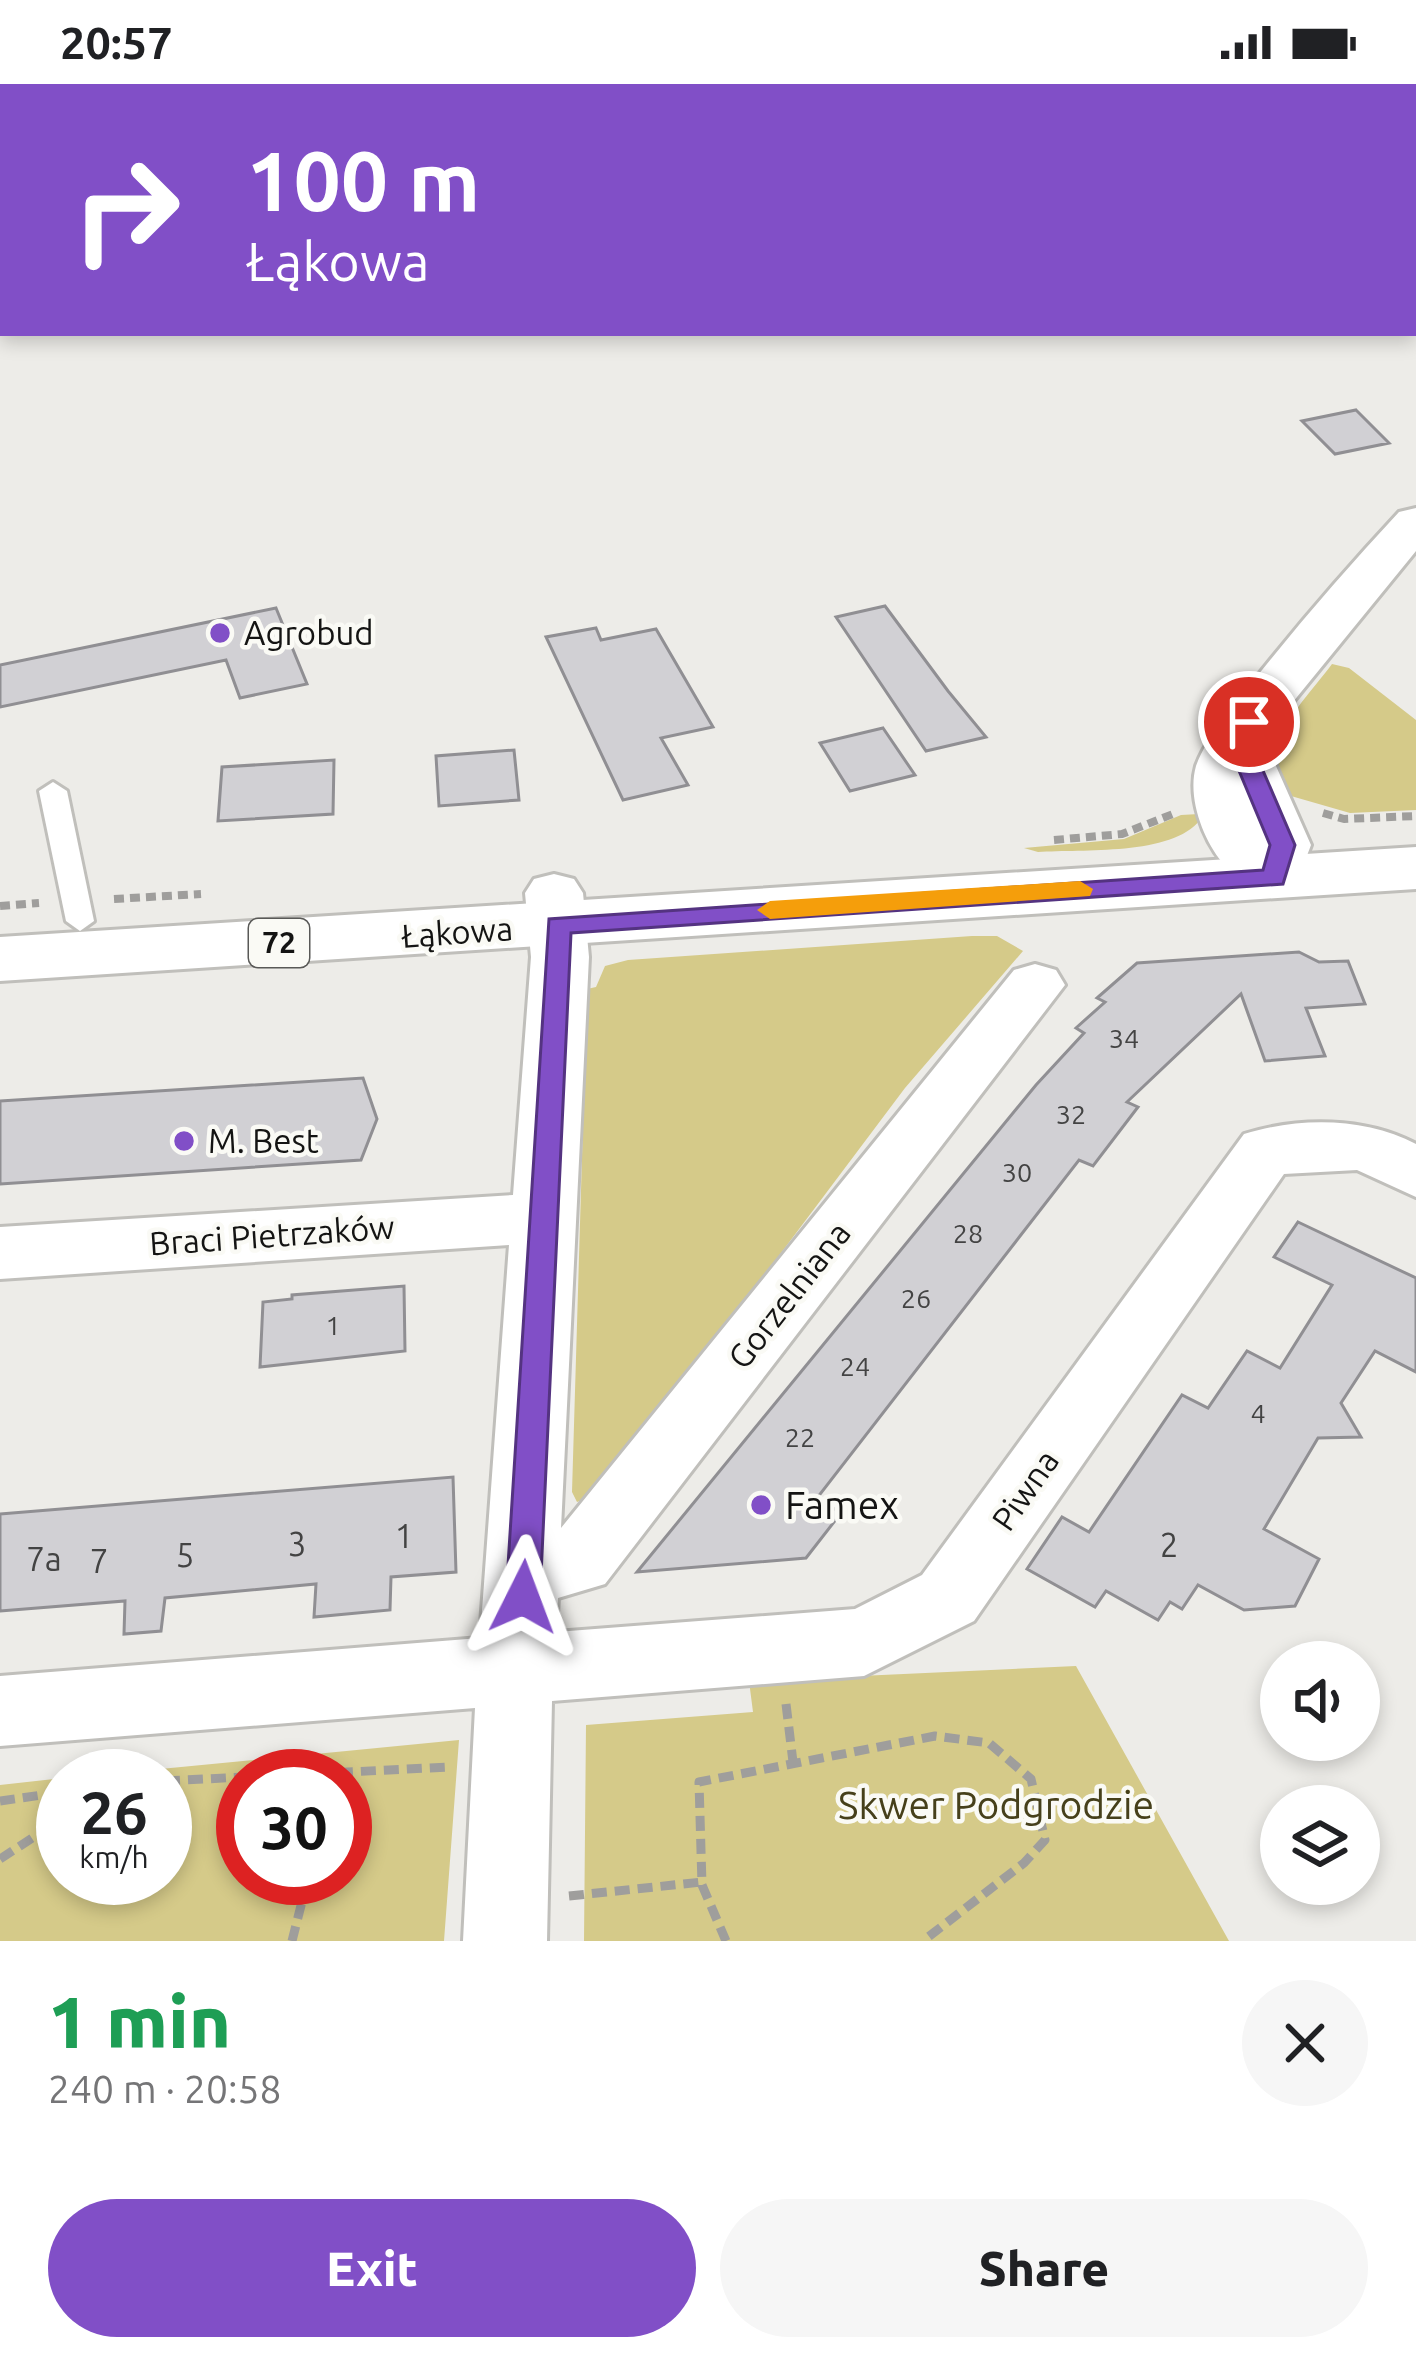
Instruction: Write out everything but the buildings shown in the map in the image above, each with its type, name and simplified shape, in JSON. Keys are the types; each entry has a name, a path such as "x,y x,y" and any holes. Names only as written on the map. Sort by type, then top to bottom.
{"main road":[{"name":"Łąkowa","path":"0,959 556,909 1257,835 1416,838"},
{"name":"Łąkowa","path":"1257,835 1416,868"},
{"name":"Łąkowa","path":"0,926 78,911 556,909"}],"street":[{"path":"1257,835 1249,722 1414,528"},
{"path":"505,1941 510,1763 544,1218 556,909"},
{"name":"Gorzelniana","path":"524,1574 579,1561 1035,986"},
{"name":"Piwna","path":"518,1671 864,1642 948,1598 1266,1151 1366,1146 1416,1173"},
{"name":"Braci Pietrzaków","path":"0,1253 544,1218"},
{"path":"0,1711 518,1671"}],"lane":[{"path":"53,791 78,911"}],"path":[{"path":"1052,840 1122,834 1188,808 1257,835 1291,802 1344,819 1416,816"},
{"path":"0,906 78,911 220,893"},
{"path":"726,1941 716,1928 702,1882 698,1782 935,1736 989,1743 1031,1779 1045,1840 1024,1863 923,1941"},
{"path":"372,1772 510,1763"},
{"path":"0,1801 36,1796"},
{"path":"0,1858 36,1836"},
{"path":"568,1896 702,1882"},
{"path":"292,1941 301,1905"}],"green space":[{"path":"1332,664 1349,668 1416,720 1416,810 1350,813 1291,796 1284,784 1275,762 1281,736"},
{"path":"1199,814 1200,820 1187,832 1148,845 1038,852 1024,848 1124,839 1181,815"},
{"path":"997,936 1023,951 905,1088 600,1494 577,1502 572,1492 587,989 596,987 605,966 628,960"},
{"name":"Skwer Podgrodzie","path":"1076,1666 1229,1941 584,1941 586,1725 753,1712 749,1681"},
{"path":"459,1740 444,1941 0,1941 0,1785 36,1781 36,1905 192,1905 192,1766 216,1764 216,1905 372,1905 372,1749 366,1749"}],"slow traffic":[{"path":"770,910 1080,889"}],"place":[{"name":"Agrobud","path":"220,633"},
{"name":"M. Best","path":"184,1141"},
{"name":"Famex","path":"761,1505"}],"route":[{"path":"523,1597 560,956 558,925 1274,878 1282,845 1249,766 1249,722"}]}
